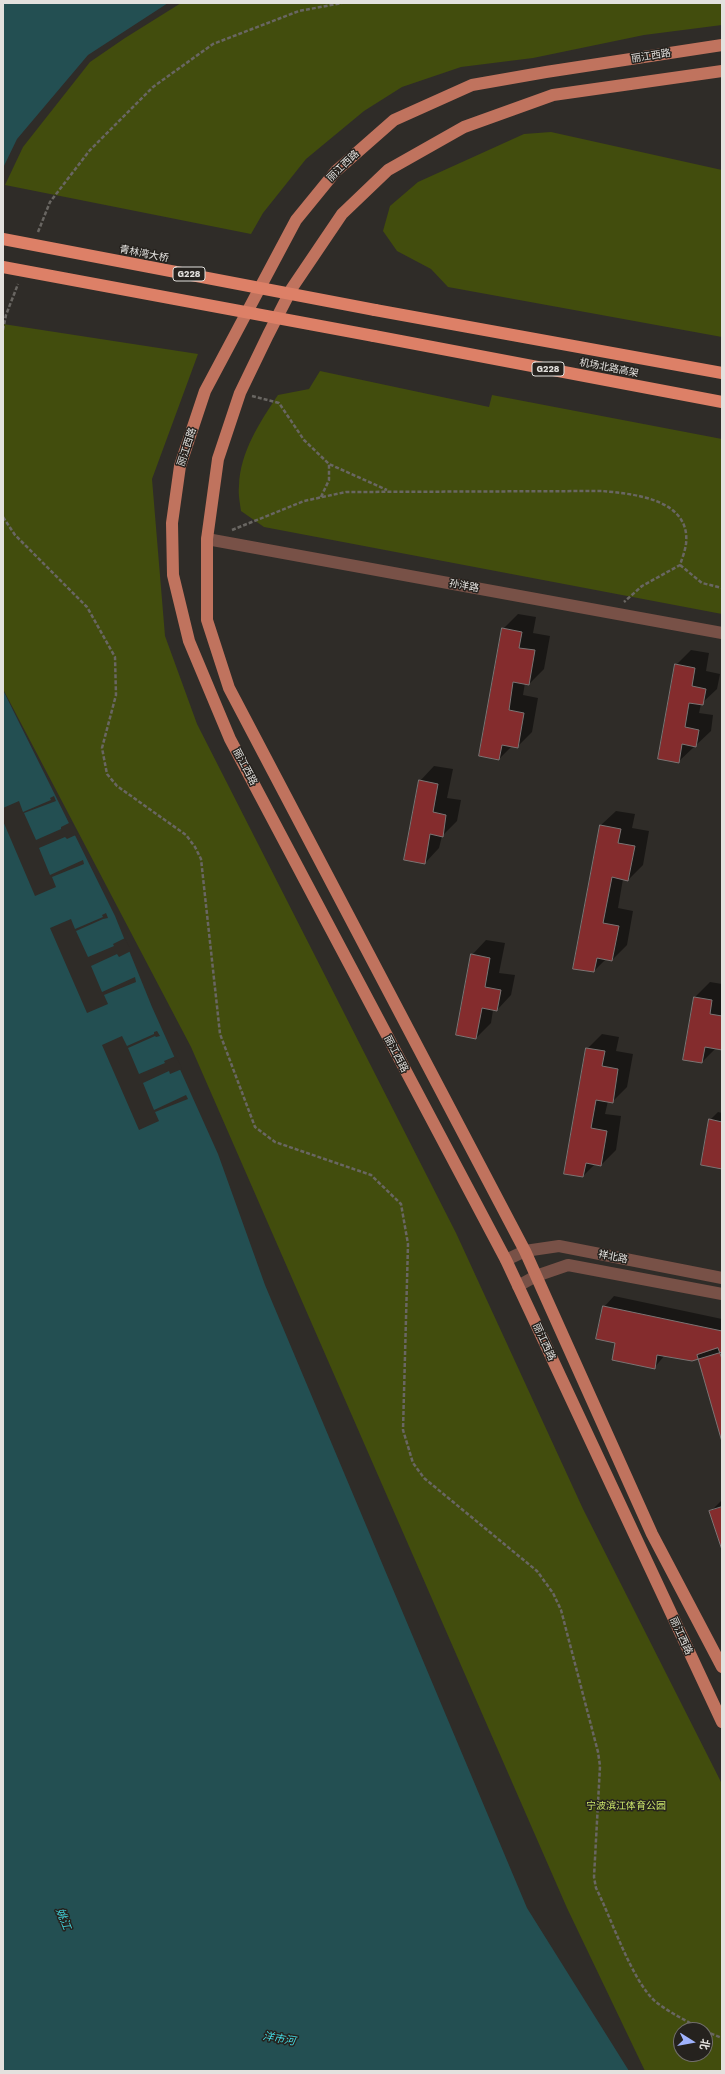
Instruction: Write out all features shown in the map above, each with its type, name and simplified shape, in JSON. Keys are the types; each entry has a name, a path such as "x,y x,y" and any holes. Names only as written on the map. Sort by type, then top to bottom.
{"highway":[{"name":"青林湾大桥","path":"3,239 375,310"},
{"name":"机场北路高架","path":"3,267 722,402"},
{"name":"机场北路高架","path":"375,310 722,373"}],"main road":[{"name":"丽江西路","path":"722,45 546,72 472,86 394,120 336,171 296,220 205,391 180,466 172,523 173,575 192,648 230,739 506,1260 722,1722"},
{"name":"丽江西路","path":"722,71 553,95 464,127 388,170 342,214 296,282 240,393 218,459 207,539 208,620 229,688 525,1252 652,1534 722,1667"}],"street":[{"name":"孙洋路","path":"207,539 722,633"},
{"name":"祥北路","path":"506,1260 525,1252 559,1246 722,1278"},
{"name":"祥北路","path":"518,1286 536,1276 568,1265 722,1294"}],"path":[{"path":"36,237 50,202 80,162 123,115 153,87 213,44 299,11 342,3"},
{"path":"3,330 6,316 20,280"},
{"path":"240,393 279,403 304,440 329,464 389,492"},
{"path":"321,497 329,480 329,464"},
{"path":"228,531 304,501 346,492 602,491 638,495 666,505 684,524 686,544 680,565 642,586 625,601 617,614"},
{"path":"3,516 15,535 87,607 115,657 116,695 102,748 107,774 127,793 186,835 195,847 201,859 220,1034 255,1127 275,1142 371,1175 400,1204 408,1244 403,1430 413,1463 424,1478 537,1571 553,1593 564,1623 598,1752 601,1778 594,1877 596,1888 631,1965 645,1989 655,2001 690,2022"},
{"path":"680,565 702,583 722,588"}],"green space":[{"path":"181,3 722,3 722,25 644,35 533,58 461,67 402,87 364,111 306,159 263,213 251,234 5,185 23,147 90,62"},
{"path":"551,132 722,170 722,337 448,287 431,269 397,251 383,231 390,206 418,182 524,134"},
{"name":"宁波滨江体育公园","path":"3,324 198,354 152,479 165,636 197,724 456,1233 583,1509 722,1784 722,2071 645,2071 567,1908 191,1047 3,689"},
{"path":"320,371 489,407 492,395 722,439 722,614 264,527 241,511 239,492 240,473 247,449 264,416 278,395 309,389"}],"water":[{"path":"3,3 168,3 88,55 17,139 3,168"},
{"path":"3,690 115,916 152,1007 218,1154 265,1285 527,1908 629,2071 3,2071"}],"pier":[{"path":"54,796 56,801 24,813 36,840 61,829 61,827 71,822 78,834 67,839 65,837 39,848 50,875 83,860 84,864 52,877 56,887 35,896 3,821 3,808 19,801 23,812 51,800 50,798"},
{"path":"106,913 108,918 76,931 88,957 114,946 113,944 125,938 131,951 119,957 117,954 91,966 102,992 135,977 136,982 104,995 108,1004 87,1013 50,928 71,919 75,929 103,917 102,915"},
{"path":"157,1031 160,1036 155,1036 128,1048 139,1074 165,1063 164,1061 176,1056 182,1069 170,1074 169,1071 143,1083 154,1110 186,1095 188,1099 155,1112 159,1121 139,1130 102,1045 122,1036 127,1046 154,1034 154,1032"}],"building":[{"path":"502,628 522,632 519,648 535,650 529,685 513,682 509,710 524,713 518,748 502,745 499,760 479,756"},
{"path":"675,664 695,668 692,686 706,689 703,705 689,703 685,727 699,730 696,747 682,744 679,763 658,759"},
{"path":"419,780 438,784 433,812 446,815 443,837 430,834 425,864 404,860"},
{"path":"600,825 621,829 618,843 635,846 628,881 612,877 603,923 619,926 612,961 597,958 594,972 573,969"},
{"path":"471,954 490,958 485,987 501,990 497,1011 482,1008 476,1039 456,1035"},
{"path":"694,997 712,1000 710,1014 722,1016 722,1050 705,1047 702,1063 683,1060"},
{"path":"586,1048 605,1051 602,1066 618,1069 613,1103 596,1100 591,1128 607,1131 601,1166 586,1163 583,1177 564,1174"},
{"path":"709,1119 722,1122 722,1169 701,1165"},
{"path":"603,1306 722,1331 722,1352 692,1361 657,1355 655,1369 612,1360 615,1343 596,1339"},
{"path":"718,1348 722,1359 722,1442 697,1355"},
{"path":"722,1507 722,1550 709,1511"}],"water label":[{"name":"姚江","path":"63,1919"},
{"name":"洋市河","path":"279,2039"}]}
